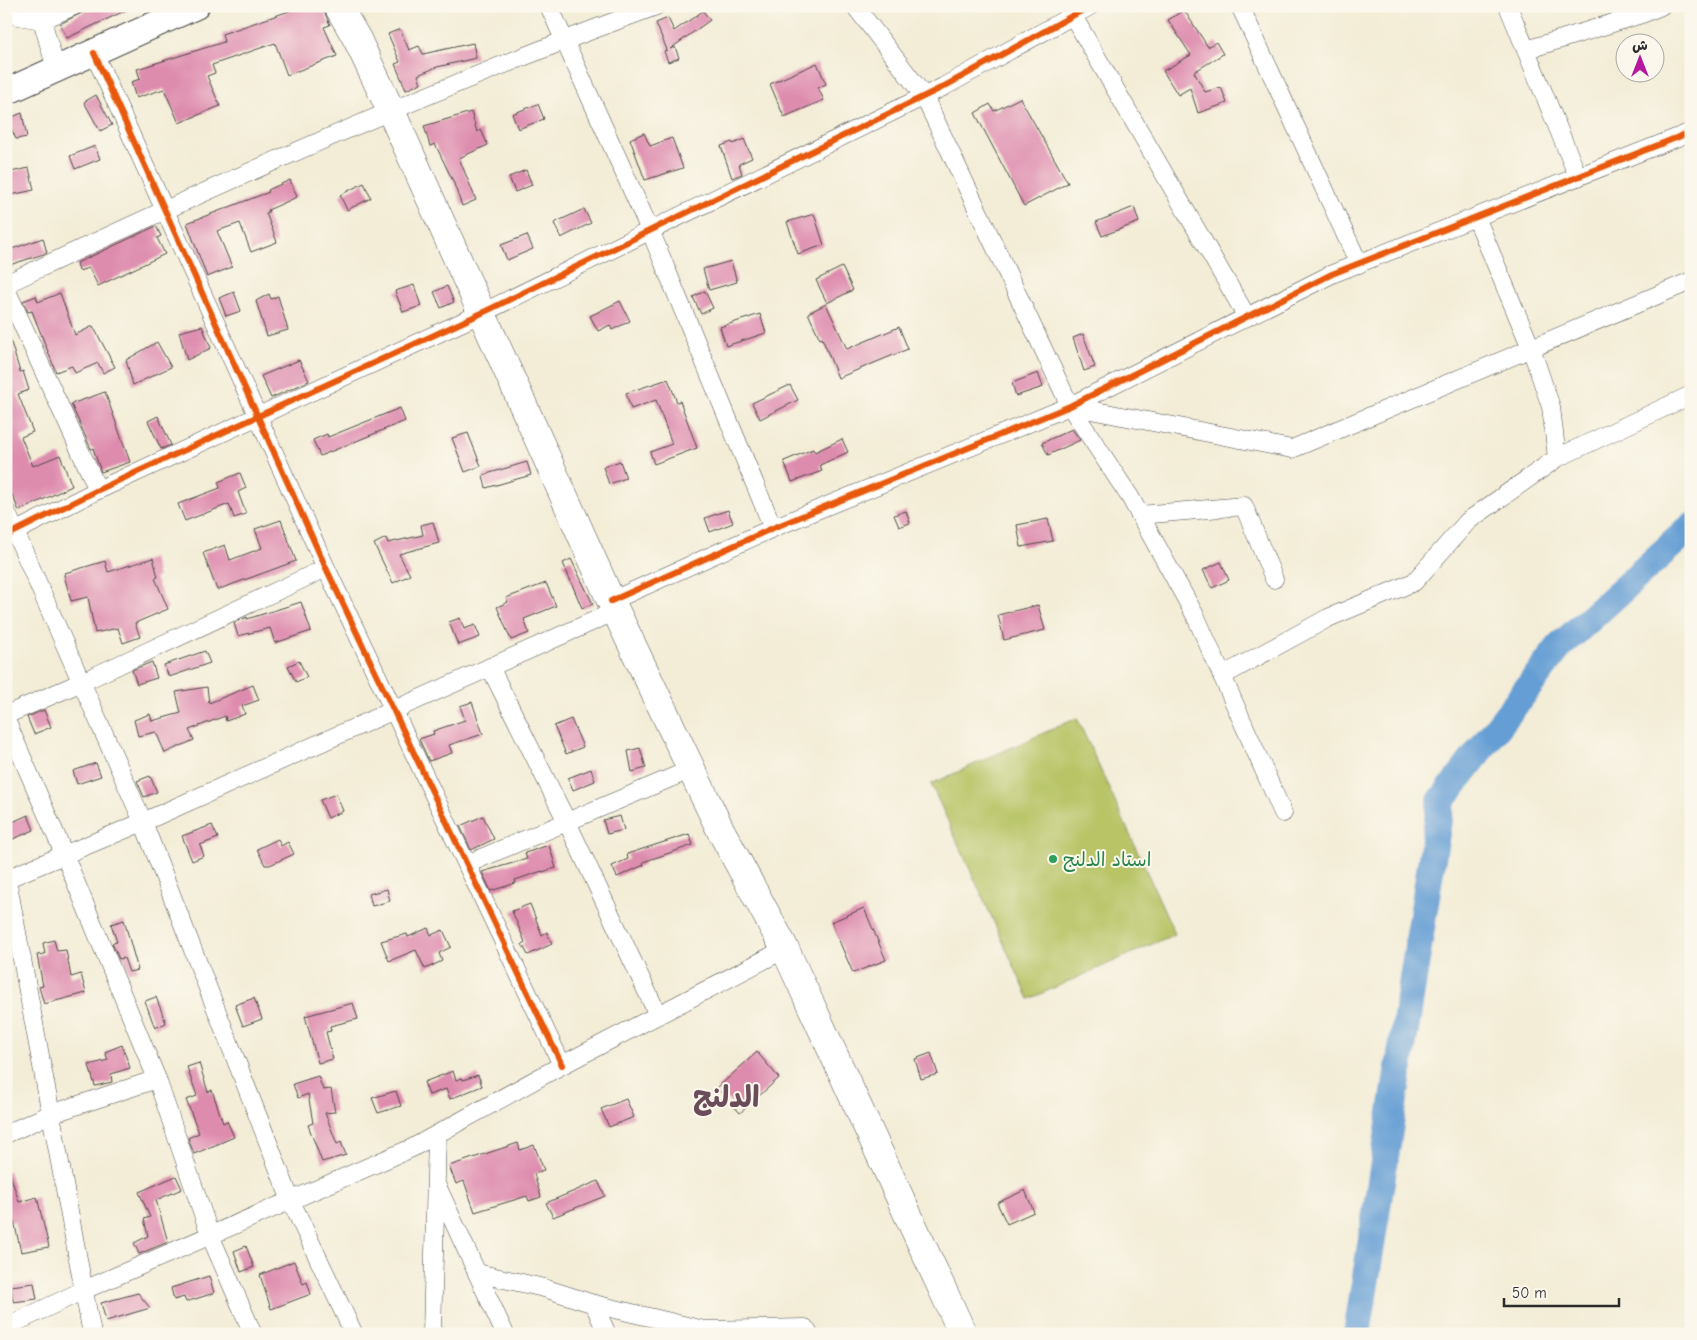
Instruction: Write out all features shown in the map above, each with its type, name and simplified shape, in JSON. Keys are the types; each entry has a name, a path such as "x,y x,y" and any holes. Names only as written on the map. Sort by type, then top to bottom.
{"main road":[{"path":"6,92 196,6"},
{"path":"338,6 357,39 391,111 614,606 720,829 785,949 963,1334"}],"street":[{"path":"6,14 40,13 74,6"},
{"path":"549,6 650,230 773,528"},
{"path":"6,284 165,209 391,111 565,40 656,6"},
{"path":"855,6 924,96 1070,406 1140,515 1196,617 1283,813"},
{"path":"11,534 98,490 482,313 924,96 1090,6"},
{"path":"1240,6 1358,264"},
{"path":"1508,6 1578,176"},
{"path":"1526,50 1642,14 1660,6"},
{"path":"40,13 56,69"},
{"path":"1073,16 1247,317"},
{"path":"94,53 326,568 562,1065"},
{"path":"92,1334 7,879 143,822 490,667 773,528 1070,406 1332,274 1690,133"},
{"path":"1476,217 1531,348 1551,407 1557,458"},
{"path":"1070,406 1292,449 1691,281"},
{"path":"6,289 98,490"},
{"path":"1222,676 1328,618 1414,582 1468,521 1557,458 1691,396"},
{"path":"1140,515 1244,506 1274,579"},
{"path":"6,511 11,534 82,682 143,822 291,1200 354,1334"},
{"path":"6,715 82,682 326,568"},
{"path":"490,667 567,822 658,1015"},
{"path":"6,720 158,1078 210,1235 253,1334"},
{"path":"467,864 692,769"},
{"path":"6,1327 84,1290 412,1148 562,1065 785,949"},
{"path":"6,1134 51,1114 158,1078"},
{"path":"432,1334 437,1134"},
{"path":"436,1183 505,1334"},
{"path":"477,1273 544,1288 594,1304 691,1330 740,1331 805,1328 809,1334"},
{"path":"594,1304 607,1334"}],"green space":[{"name":"استاد الدلنج","path":"1077,718 1175,934 1029,999 931,784"}],"building":[{"path":"95,6 135,6 67,38 60,24"},
{"path":"304,6 322,6 330,25 324,27 337,56 287,75 275,43 212,65 215,73 207,76 220,106 179,123 164,89 136,98 131,82 140,79 137,69 224,42 222,34"},
{"path":"1184,10 1208,47 1216,42 1223,54 1194,72 1205,92 1221,87 1227,103 1198,113 1190,88 1178,95 1163,71 1191,55 1168,20"},
{"path":"703,11 710,20 670,49 675,47 679,58 668,62 664,51 667,50 656,23 668,18 674,31"},
{"path":"400,29 409,50 419,46 423,54 473,43 476,58 437,67 418,75 421,83 406,90 395,64 400,62 388,34"},
{"path":"817,63 826,84 818,88 824,100 784,117 770,84"},
{"path":"96,95 112,125 100,131 84,102"},
{"path":"1020,98 1068,183 1024,206 975,113 990,104 994,111"},
{"path":"538,104 544,119 518,129 512,114"},
{"path":"471,112 477,132 481,130 488,145 459,158 476,200 462,206 453,181 435,144 430,146 424,126"},
{"path":"22,113 27,137 16,139 7,119"},
{"path":"644,133 650,146 672,138 683,168 645,180 630,139"},
{"path":"744,139 752,158 739,164 742,174 732,178 721,146 732,142 733,144"},
{"path":"95,146 100,159 75,169 70,156"},
{"path":"29,168 34,190 11,195 6,173"},
{"path":"526,170 532,185 515,192 509,177"},
{"path":"290,180 297,197 268,210 269,212 266,213 277,242 251,252 240,223 217,231 232,267 207,277 187,223 269,192 268,190"},
{"path":"364,183 371,198 347,210 340,195"},
{"path":"1134,207 1139,222 1102,236 1096,222"},
{"path":"584,209 591,223 561,238 554,223"},
{"path":"814,214 824,245 798,254 787,222"},
{"path":"156,226 161,236 157,238 165,254 98,286 89,268 79,271 77,263"},
{"path":"527,235 533,249 507,260 501,245"},
{"path":"43,238 47,253 6,266 6,251"},
{"path":"731,261 737,282 709,290 703,269"},
{"path":"842,267 853,290 827,303 816,280"},
{"path":"414,285 421,306 403,312 395,291"},
{"path":"447,286 454,302 441,308 434,292"},
{"path":"705,291 713,308 701,314 693,297"},
{"path":"234,292 241,311 226,316 219,298"},
{"path":"60,293 75,335 93,326 115,367 103,373 98,363 75,373 72,366 56,372 32,311 28,312 23,301 36,296 38,302"},
{"path":"269,294 271,299 278,296 288,330 267,336 256,301"},
{"path":"620,301 630,321 612,330 610,325 598,331 590,316"},
{"path":"826,304 847,349 899,327 908,349 838,378 822,338 820,339 808,313"},
{"path":"760,314 766,333 726,346 720,327"},
{"path":"202,326 211,348 187,360 179,332"},
{"path":"1083,334 1095,367 1084,371 1073,338"},
{"path":"9,336 20,372 23,371 29,390 18,394 33,432 21,437 33,466 60,455 72,486 19,511 6,480 6,337"},
{"path":"157,342 171,367 133,385 126,360"},
{"path":"299,360 309,381 271,398 261,376"},
{"path":"1038,373 1043,387 1016,396 1012,383"},
{"path":"668,379 677,402 680,401 697,448 654,464 650,452 672,444 656,400 631,409 626,393"},
{"path":"790,385 798,400 760,419 752,403"},
{"path":"105,392 130,462 101,472 93,448 91,449 71,404"},
{"path":"400,408 405,421 320,456 313,440 327,434 328,437"},
{"path":"158,416 171,445 161,449 148,421"},
{"path":"1072,429 1080,440 1048,455 1042,443"},
{"path":"468,433 481,466 465,472 452,438"},
{"path":"842,439 848,452 820,465 822,471 792,482 784,461 813,449 815,452"},
{"path":"620,461 626,478 609,484 603,467"},
{"path":"527,462 531,475 486,488 483,475"},
{"path":"240,473 246,488 238,492 246,514 234,518 229,504 185,521 178,504 220,488 218,482"},
{"path":"728,510 733,523 710,532 705,518"},
{"path":"906,511 910,523 899,527 894,515"},
{"path":"1048,519 1053,541 1021,547 1017,525"},
{"path":"281,520 296,561 217,590 203,553 225,545 230,560 262,548 255,529"},
{"path":"433,522 439,543 399,554 410,575 393,583 374,544 386,538 388,543 423,535 421,525"},
{"path":"153,558 158,577 155,578 168,609 135,623 140,637 123,643 118,628 95,633 88,597 71,601 65,573 105,561 108,572"},
{"path":"571,559 593,604 582,608 563,563"},
{"path":"1221,562 1229,580 1212,588 1203,570"},
{"path":"546,583 556,606 524,619 529,633 511,640 497,607 508,602 506,598"},
{"path":"301,602 311,631 275,643 270,628 238,636 234,623 247,617 247,619"},
{"path":"1038,605 1045,630 1004,640 998,615"},
{"path":"460,618 464,629 475,625 480,637 458,645 449,622"},
{"path":"205,651 210,663 169,677 164,665"},
{"path":"299,661 307,677 296,682 288,666"},
{"path":"152,662 157,678 137,684 132,670"},
{"path":"253,685 259,700 242,706 245,714 226,721 225,716 189,730 194,740 165,753 156,732 138,736 134,720 150,714 152,721 181,713 176,692 207,687 209,703"},
{"path":"472,702 483,734 449,745 452,753 429,761 419,739 434,734 433,731 465,720 460,706"},
{"path":"44,710 51,727 34,734 27,717"},
{"path":"571,719 583,747 566,754 554,726"},
{"path":"640,748 646,768 632,772 628,751"},
{"path":"96,763 101,776 77,784 73,771"},
{"path":"591,769 595,781 573,790 568,778"},
{"path":"150,776 157,792 144,797 137,781"},
{"path":"336,794 343,811 328,818 320,800"},
{"path":"28,815 34,830 6,842 6,825"},
{"path":"483,816 494,839 471,850 460,826"},
{"path":"620,816 624,830 607,834 603,820"},
{"path":"212,825 218,838 200,845 204,856 192,861 182,836"},
{"path":"689,834 693,845 643,862 644,865 617,877 612,866 628,859 627,854"},
{"path":"278,839 281,846 288,842 294,854 270,865 265,865 257,849"},
{"path":"549,845 556,868 515,880 516,883 491,891 482,872 527,859 525,853"},
{"path":"387,889 390,901 372,906 369,894"},
{"path":"530,904 542,935 547,932 552,944 528,955 522,944 525,942 512,911"},
{"path":"864,908 886,960 853,973 831,922"},
{"path":"124,920 138,970 129,972 124,958 119,959 112,943 117,942 111,924"},
{"path":"428,928 431,935 443,930 451,947 439,953 442,961 425,969 416,950 389,961 381,941 407,934 408,937"},
{"path":"54,940 57,951 66,950 71,977 81,974 86,993 44,1004 39,987 43,986 37,955 45,954 43,943"},
{"path":"156,997 166,1023 155,1028 145,1001"},
{"path":"254,998 262,1019 243,1026 235,1005"},
{"path":"353,1003 358,1019 330,1026 331,1031 326,1032 333,1059 318,1063 305,1016"},
{"path":"122,1045 130,1068 111,1074 112,1082 95,1086 89,1065 108,1060 105,1052"},
{"path":"757,1052 779,1078 740,1113 717,1088"},
{"path":"931,1053 938,1074 921,1079 915,1059"},
{"path":"199,1063 208,1092 212,1090 223,1123 227,1121 234,1137 194,1154 188,1138 199,1133 186,1100 197,1096 187,1067"},
{"path":"453,1071 456,1080 462,1078 463,1080 478,1075 482,1086 450,1099 446,1089 429,1095 424,1082"},
{"path":"318,1076 323,1090 331,1089 335,1112 325,1113 337,1144 341,1142 346,1155 322,1162 308,1125 313,1123 308,1094 298,1098 293,1084"},
{"path":"396,1091 401,1106 378,1113 372,1098"},
{"path":"626,1099 634,1117 609,1127 601,1109"},
{"path":"518,1143 520,1150 534,1145 544,1170 534,1174 541,1197 529,1201 527,1196 475,1212 464,1181 456,1184 449,1166"},
{"path":"6,1171 9,1171 19,1202 37,1197 49,1247 21,1252 14,1221 6,1224"},
{"path":"176,1176 182,1189 156,1200 168,1242 139,1254 134,1243 148,1236 144,1219 150,1217 139,1192"},
{"path":"598,1181 605,1196 553,1217 546,1203"},
{"path":"1025,1190 1034,1212 1007,1224 997,1203"},
{"path":"246,1246 254,1267 241,1272 234,1251"},
{"path":"294,1261 303,1284 307,1282 311,1294 271,1309 260,1275"},
{"path":"209,1276 214,1293 186,1302 184,1297 174,1300 171,1288"},
{"path":"34,1283 37,1299 13,1302 11,1286"},
{"path":"138,1293 150,1308 106,1321 101,1303"}],"waterway":[{"path":"1357,1334 1441,801 1560,646 1691,527"}],"cycle path":[{"path":"6,536 98,490 482,313 943,87 1090,6"},
{"path":"94,53 326,568 562,1065"},
{"path":"611,601 773,528 1070,406 1332,274 1691,132"}],"place":[{"name":"استاد الدلنج","path":"1053,859"}],"district":[{"name":"الدلنج","path":"726,1097"}]}
